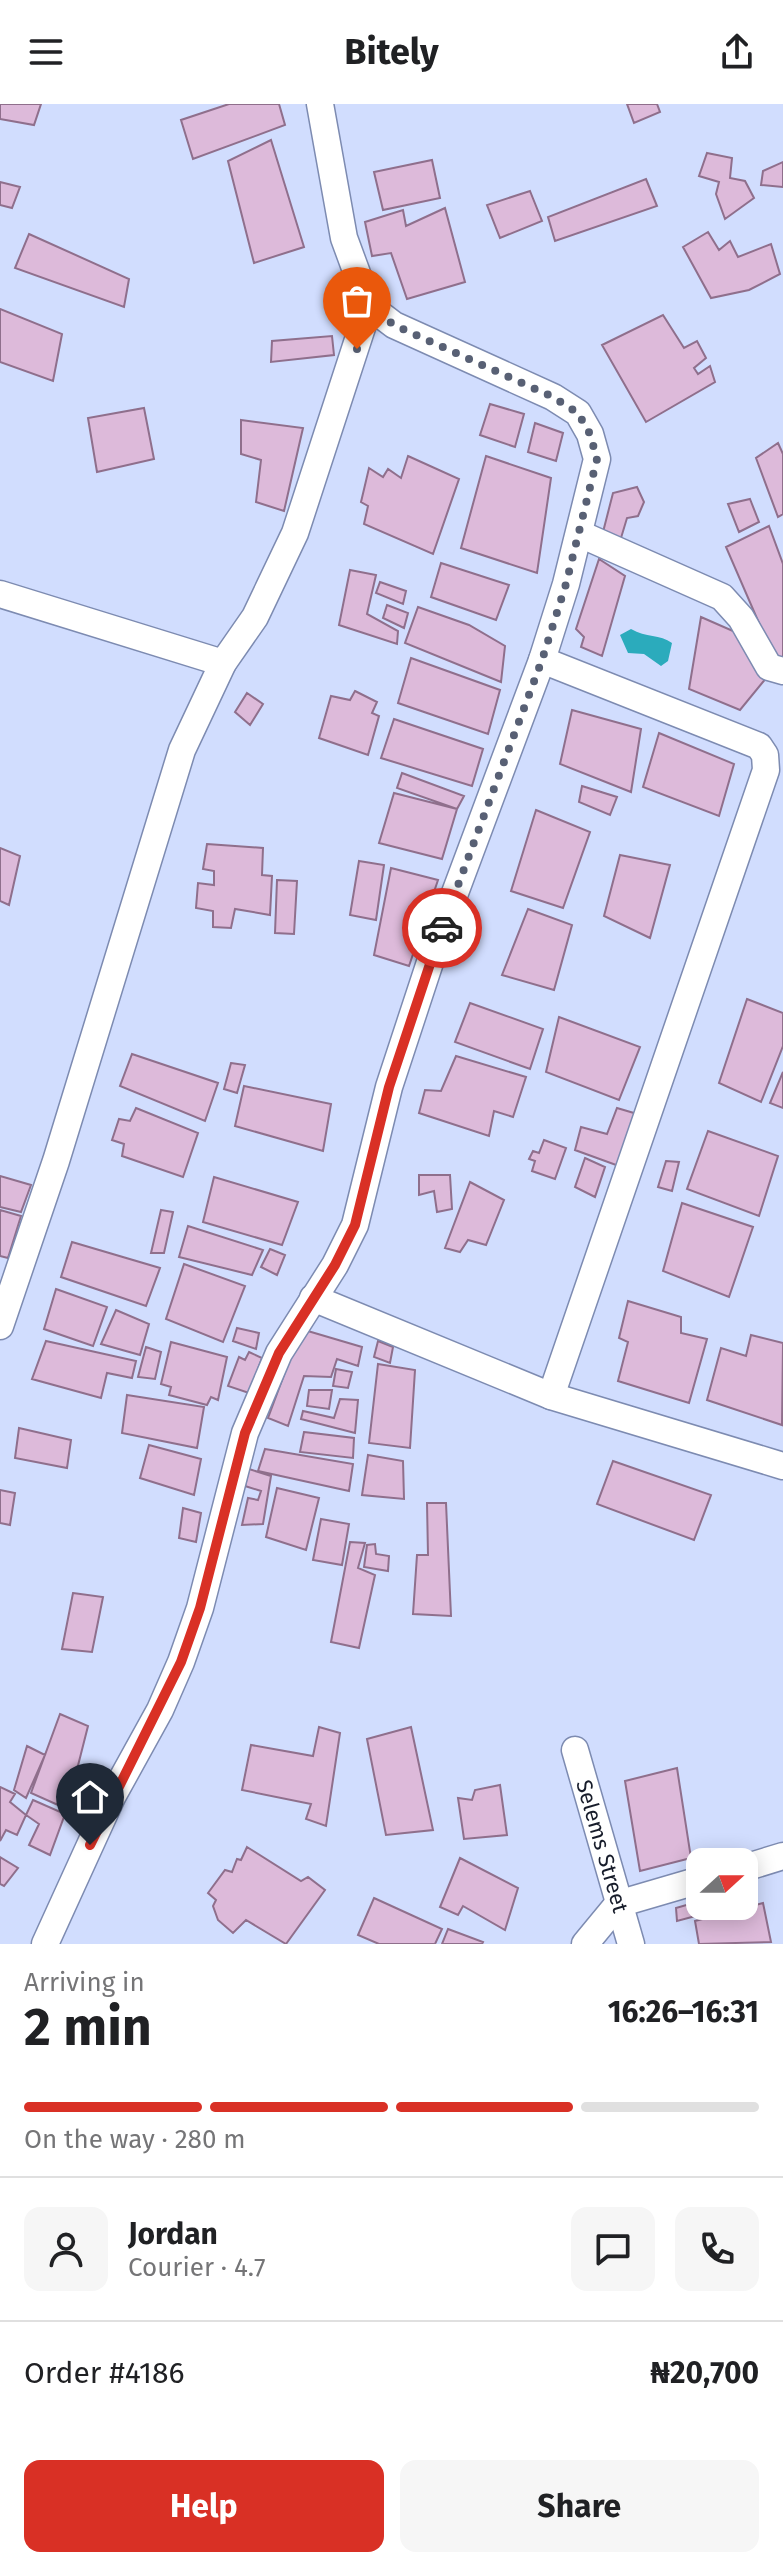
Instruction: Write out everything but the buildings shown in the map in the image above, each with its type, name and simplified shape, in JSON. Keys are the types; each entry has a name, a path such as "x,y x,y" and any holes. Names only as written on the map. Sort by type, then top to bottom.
{"street":[{"path":"45,1944 112,1797 160,1710 181,1662 200,1608 245,1433 279,1353 355,1225 389,1087 437,941 542,660 580,534 597,459 590,434 578,413 553,397 394,325 369,306 344,238 320,104"},
{"path":"0,1326 56,1161 182,750 223,663 255,617 295,533 369,306"},
{"path":"580,534 722,597 741,618 769,667 783,671"},
{"path":"0,594 223,663"},
{"path":"542,660 759,746 765,755 766,770 551,1396"},
{"path":"313,1298 551,1396 783,1466"},
{"name":"Selems Street","path":"575,1750 631,1944"},
{"path":"758,1864 783,1856"},
{"path":"585,1944 618,1904 686,1884"}],"shaded area":[{"path":"631,629 672,643 668,661 661,666 644,654 628,653 620,635"}],"way so far":[{"path":"357,349 369,306 394,325 553,397 578,413 590,434 597,459 580,534 542,660 442,928"}],"route":[{"path":"90,1845 112,1797 160,1710 181,1662 200,1608 245,1433 279,1353 295,1323 335,1265 355,1225 389,1087 442,928"}]}
